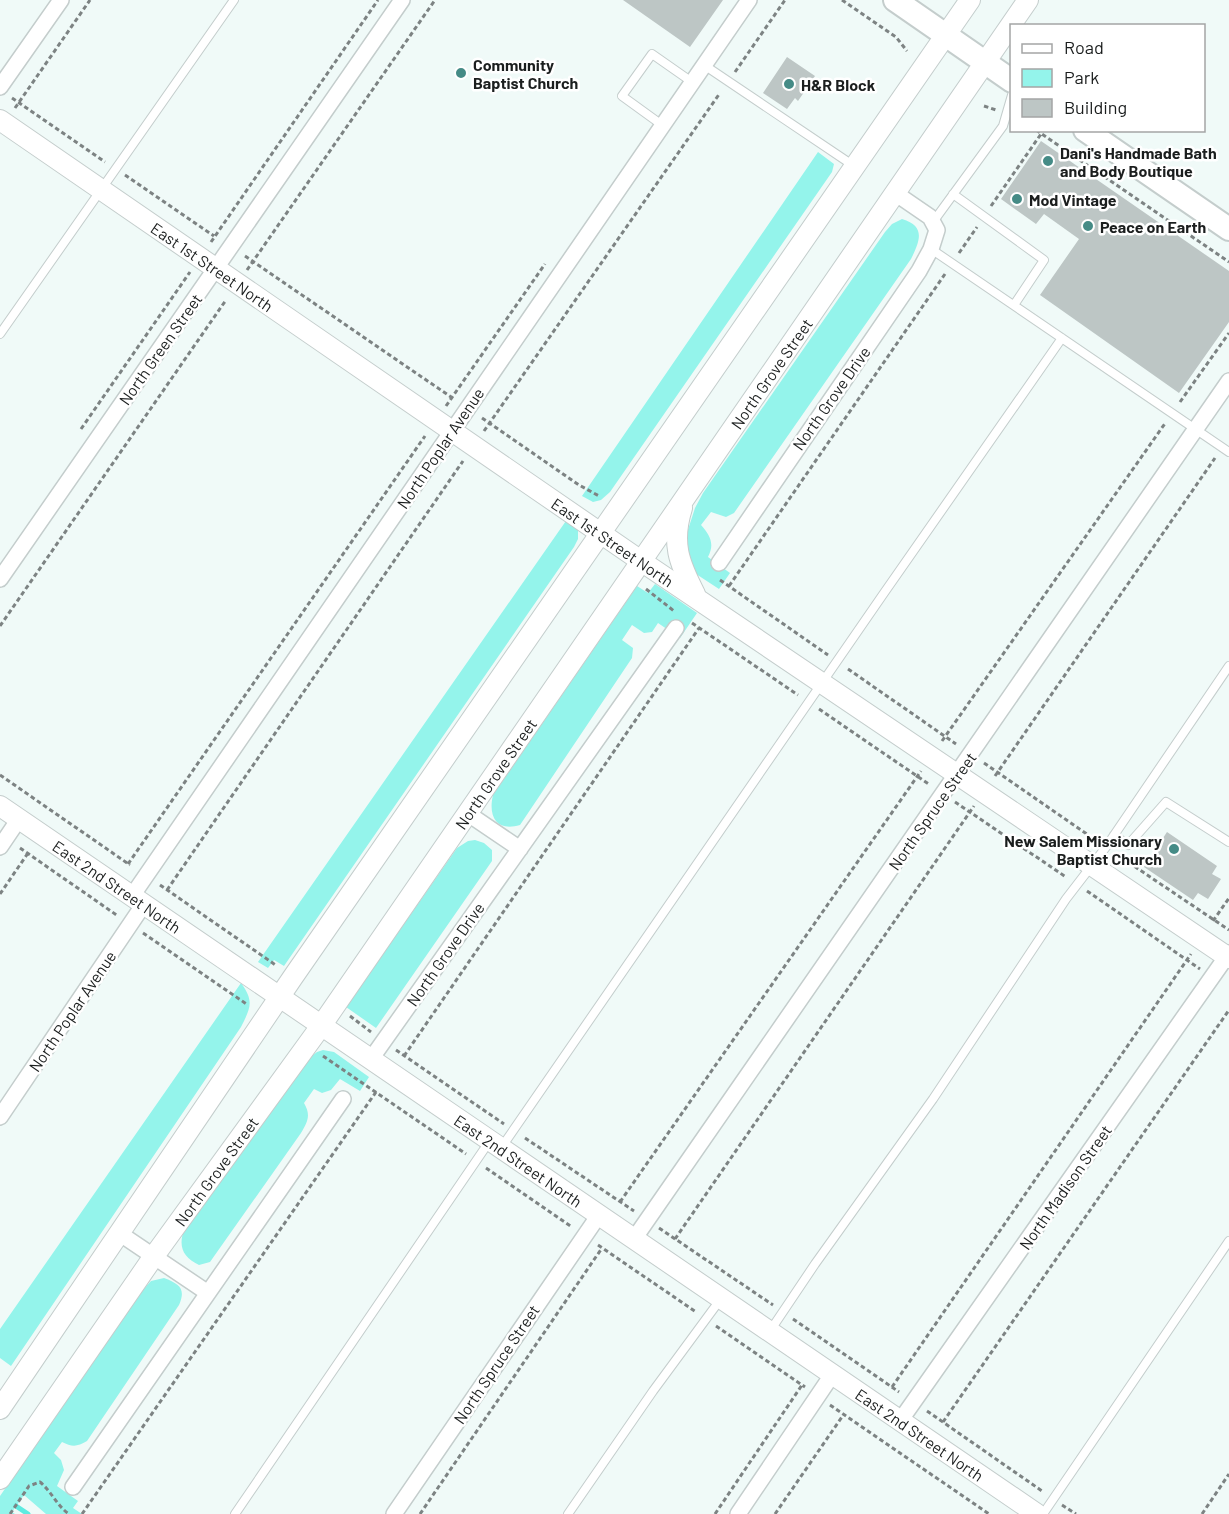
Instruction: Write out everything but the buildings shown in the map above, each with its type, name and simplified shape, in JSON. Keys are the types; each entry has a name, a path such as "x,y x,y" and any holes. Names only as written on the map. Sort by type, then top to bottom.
{"main road":[{"path":"895,0 1010,80"},
{"path":"1087,132 1229,229"}],"street":[{"path":"0,87 61,0"},
{"name":"North Green Street","path":"0,579 402,0"},
{"name":"North Poplar Avenue","path":"0,1117 138,900 452,430 749,0"},
{"path":"0,1409 279,997 970,0"},
{"name":"North Grove Street","path":"1011,24 1028,0"},
{"name":"North Grove Street","path":"0,1479 154,1257 321,1026 1010,26"},
{"name":"East 1st Street North","path":"1,121 641,561 1228,956"},
{"path":"895,193 930,217 935,226"},
{"name":"North Grove Drive","path":"717,570 919,271 931,249 935,226"},
{"name":"North Spruce Street","path":"634,1239 1229,381"},
{"path":"687,493 676,537 680,566 696,597"},
{"name":"North Grove Drive","path":"371,1059 676,628"},
{"name":"East 2nd Street North","path":"0,806 1037,1514"},
{"path":"467,813 520,849"},
{"path":"0,847 19,819"},
{"name":"North Madison Street","path":"900,1421 1228,956"},
{"path":"73,1487 343,1099"},
{"name":"North Spruce Street","path":"394,1514 598,1215"},
{"path":"119,1233 208,1293"},
{"path":"738,1514 832,1375"}],"lane":[{"path":"0,334 234,0"},
{"path":"662,125 622,96 652,54 692,82"},
{"path":"704,65 854,166"},
{"path":"935,226 953,194 1003,126 1010,99"},
{"path":"953,194 1044,260 1014,305"},
{"path":"931,249 1226,450"},
{"path":"235,1514 476,1161 514,1130 1062,338"},
{"path":"769,1332 939,1090 1066,899 1093,866 1229,666"},
{"path":"1114,835 1128,845 1166,802 1229,842"},
{"path":"1043,1514 1229,1241"},
{"path":"568,1514 653,1391 721,1299"}],"path":[{"path":"1,121 19,103 90,0"},
{"path":"0,626 435,0"},
{"path":"842,0 896,37 907,51"},
{"path":"1038,132 1229,262"},
{"path":"729,586 1041,134"},
{"path":"245,256 579,485 599,496"},
{"path":"675,1239 984,792 1226,450"},
{"path":"717,570 729,586 1229,930"},
{"path":"404,1056 699,628"},
{"path":"0,894 28,853"},
{"path":"892,1387 1229,898"},
{"path":"943,1422 1229,1010"},
{"path":"349,1014 404,1056 783,1312 1076,1514"},
{"path":"322,1055 989,1514"},
{"path":"82,1514 376,1092"},
{"path":"420,1514 602,1248"},
{"path":"715,1514 802,1385"},
{"path":"775,1514 844,1414"},
{"path":"1202,1514 1229,1474"},
{"path":"10,1514 29,1486 40,1482 50,1490 61,1508 69,1514"}],"green space":[{"path":"818,152 834,164 832,172 610,492 601,500 593,502 582,496"},
{"path":"902,219 910,222 918,230 917,246 911,259 734,513 726,517 711,512 701,525 710,540 711,548 708,557 730,573 719,589 693,572 685,539 695,508 703,493 885,232 892,224"},
{"path":"568,518 578,528 578,539 574,547 284,966 274,960 268,968 258,962"},
{"path":"655,584 697,613 680,638 658,623 652,632 644,633 632,625 622,640 633,648 632,658 520,825 512,827 500,824 493,816 493,795 637,586 648,593"},
{"path":"475,840 484,843 492,850 492,861 376,1028 346,1007 457,848 468,841"},
{"path":"241,983 250,1004 241,1027 11,1366 0,1358 0,1329"},
{"path":"323,1050 334,1052 369,1077 360,1091 340,1079 331,1090 322,1093 314,1089 304,1103 308,1118 301,1133 210,1262 199,1265 189,1259 182,1246 184,1230 308,1059"},
{"path":"164,1278 174,1282 182,1291 179,1305 87,1441 74,1446 62,1442 54,1453 61,1460 64,1470 57,1486 78,1501 73,1508 82,1514 46,1514 24,1495 12,1512 15,1514 0,1514 0,1496 141,1292 151,1281"}],"waterway":[{"path":"16,1506 28,1514"}],"place":[{"name":"Community Baptist Church","path":"461,73"},
{"name":"H&R Block","path":"789,84"},
{"name":"Dani's Handmade Bath and Body Boutique","path":"1048,161"},
{"name":"Mod Vintage","path":"1017,199"},
{"name":"Peace on Earth","path":"1088,226"},
{"name":"New Salem Missionary Baptist Church","path":"1174,849"}]}
